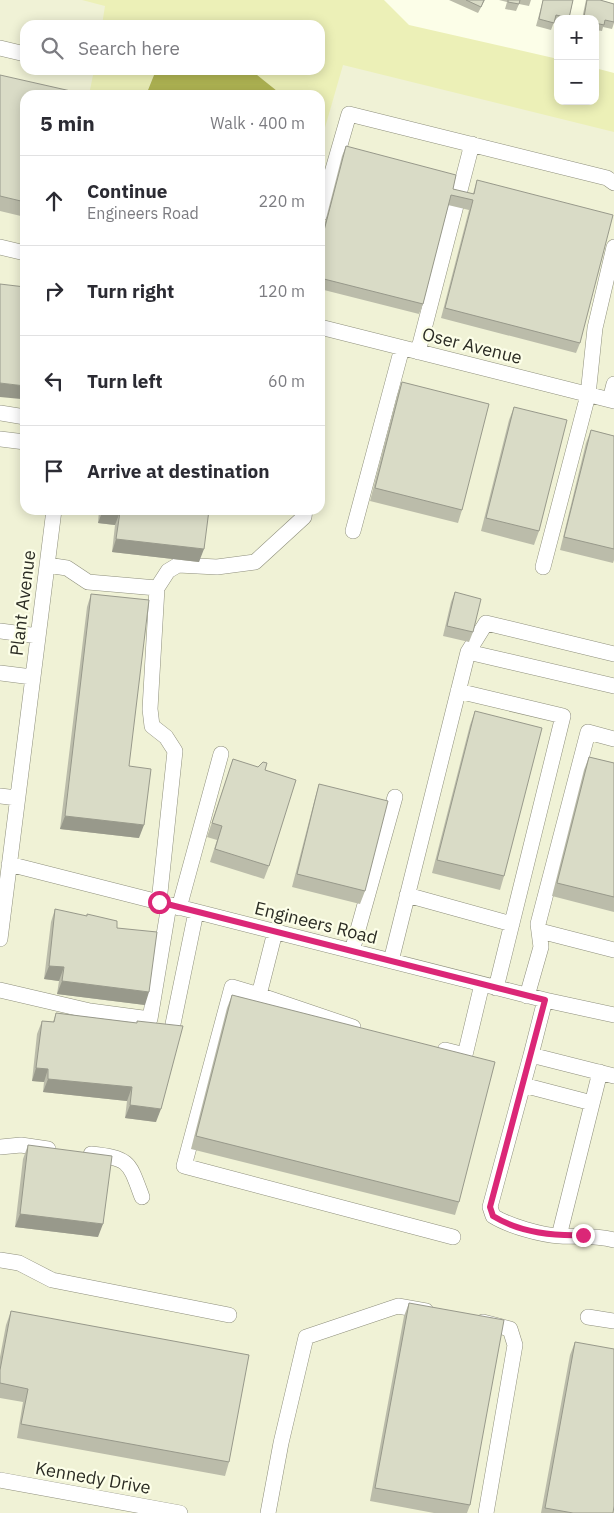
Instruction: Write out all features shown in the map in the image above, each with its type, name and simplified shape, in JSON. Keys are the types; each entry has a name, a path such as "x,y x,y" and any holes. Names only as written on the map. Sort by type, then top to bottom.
{"street":[{"path":"0,48 20,53"},
{"path":"325,197 349,114 607,178 614,183"},
{"path":"418,352 472,144"},
{"path":"0,246 20,252"},
{"path":"543,567 588,394 595,328 614,247"},
{"name":"Oser Avenue","path":"325,328 612,400"},
{"path":"353,530 402,348"},
{"path":"612,400 614,384"},
{"path":"0,413 20,416"},
{"path":"0,439 20,441"},
{"name":"Plant Avenue","path":"0,939 9,864 7,824 17,798 53,515"},
{"path":"0,990 90,1011 150,1019 169,905 175,751 166,737 152,726 150,709 157,588 168,571 178,565 217,567 255,562 304,515"},
{"path":"46,566 67,568 88,582 157,588"},
{"path":"391,961 468,652 486,623 614,654"},
{"path":"0,631 38,636"},
{"path":"468,652 614,686"},
{"path":"0,673 32,677"},
{"path":"428,1047 465,1055 512,924 563,716 458,691"},
{"path":"527,996 541,947 538,924 588,732 614,739"},
{"path":"169,905 222,754"},
{"path":"0,796 17,798"},
{"path":"352,951 395,797"},
{"name":"Engineers Road","path":"9,864 527,996 614,1015"},
{"path":"408,895 512,924"},
{"path":"173,1024 196,912"},
{"path":"540,931 614,950"},
{"path":"260,995 275,932"},
{"path":"366,1030 232,987 184,1166 453,1237"},
{"path":"545,1000 490,1207 493,1216 504,1222 559,1236 598,1235 614,1240"},
{"path":"531,1055 607,1074 592,1104 559,1236"},
{"path":"523,1085 592,1104"},
{"path":"0,1147 21,1145 60,1150"},
{"path":"79,1152 118,1157 131,1167 142,1197"},
{"path":"0,1260 19,1263 52,1280 229,1316"},
{"path":"268,1513 281,1444 306,1337 398,1306 445,1314"},
{"path":"588,1317 614,1321"},
{"path":"473,1320 510,1329 515,1345 486,1513"},
{"name":"Kennedy Drive","path":"0,1480 180,1513"}],"shaded area":[{"path":"0,0 271,0 554,100 554,105 599,105 599,99 614,90 614,1513 0,1513"},
{"path":"82,0 384,0 409,25 554,58 554,105 599,105 599,69 614,73 614,132 343,65 325,128 325,90 276,90 257,75 325,75 325,20 103,20 105,6"},
{"path":"93,75 154,75 149,90 90,90"},
{"path":"154,75 257,75 276,90 148,90"}],"building":[{"path":"466,0 484,0 481,7"},
{"path":"508,0 520,0 519,4 508,2"},
{"path":"543,0 573,0 570,15 554,15 554,23 539,19"},
{"path":"587,0 600,0 614,4 614,22 605,20 604,25 599,24 599,15 584,15"},
{"path":"0,75 66,90 20,90 20,201 0,196"},
{"path":"346,146 456,175 453,189 474,194 477,180 613,215 580,343 445,308 473,200 451,195 423,304 325,279 325,227"},
{"path":"0,284 20,286 20,385 0,383"},
{"path":"402,382 489,404 462,510 375,488"},
{"path":"514,407 567,420 539,531 486,518"},
{"path":"591,430 614,436 614,549 564,537"},
{"path":"120,515 208,515 204,549 116,539"},
{"path":"455,592 481,599 473,632 447,626"},
{"path":"91,594 149,600 129,766 151,769 144,825 65,816"},
{"path":"475,711 542,728 504,876 437,860"},
{"path":"589,757 614,763 614,897 557,883"},
{"path":"233,759 258,767 263,762 267,763 265,770 296,780 269,866 215,849 222,826 212,823"},
{"path":"319,784 388,801 365,891 297,874"},
{"path":"55,909 117,921 117,928 157,932 149,992 62,981 64,967 49,966"},
{"path":"232,995 495,1062 459,1202 196,1136"},
{"path":"56,1013 137,1023 137,1021 183,1026 161,1109 130,1105 132,1087 48,1079 48,1069 36,1068 42,1021 54,1022"},
{"path":"28,1145 112,1156 103,1224 20,1214"},
{"path":"409,1303 504,1320 470,1505 375,1488"},
{"path":"11,1311 249,1355 229,1462 21,1424 28,1389 0,1383 0,1370"},
{"path":"575,1342 614,1349 613,1513 573,1513 545,1508"}],"route":[{"path":"159,902 545,1000 490,1207 493,1216 504,1222 559,1236 583,1235"}]}
